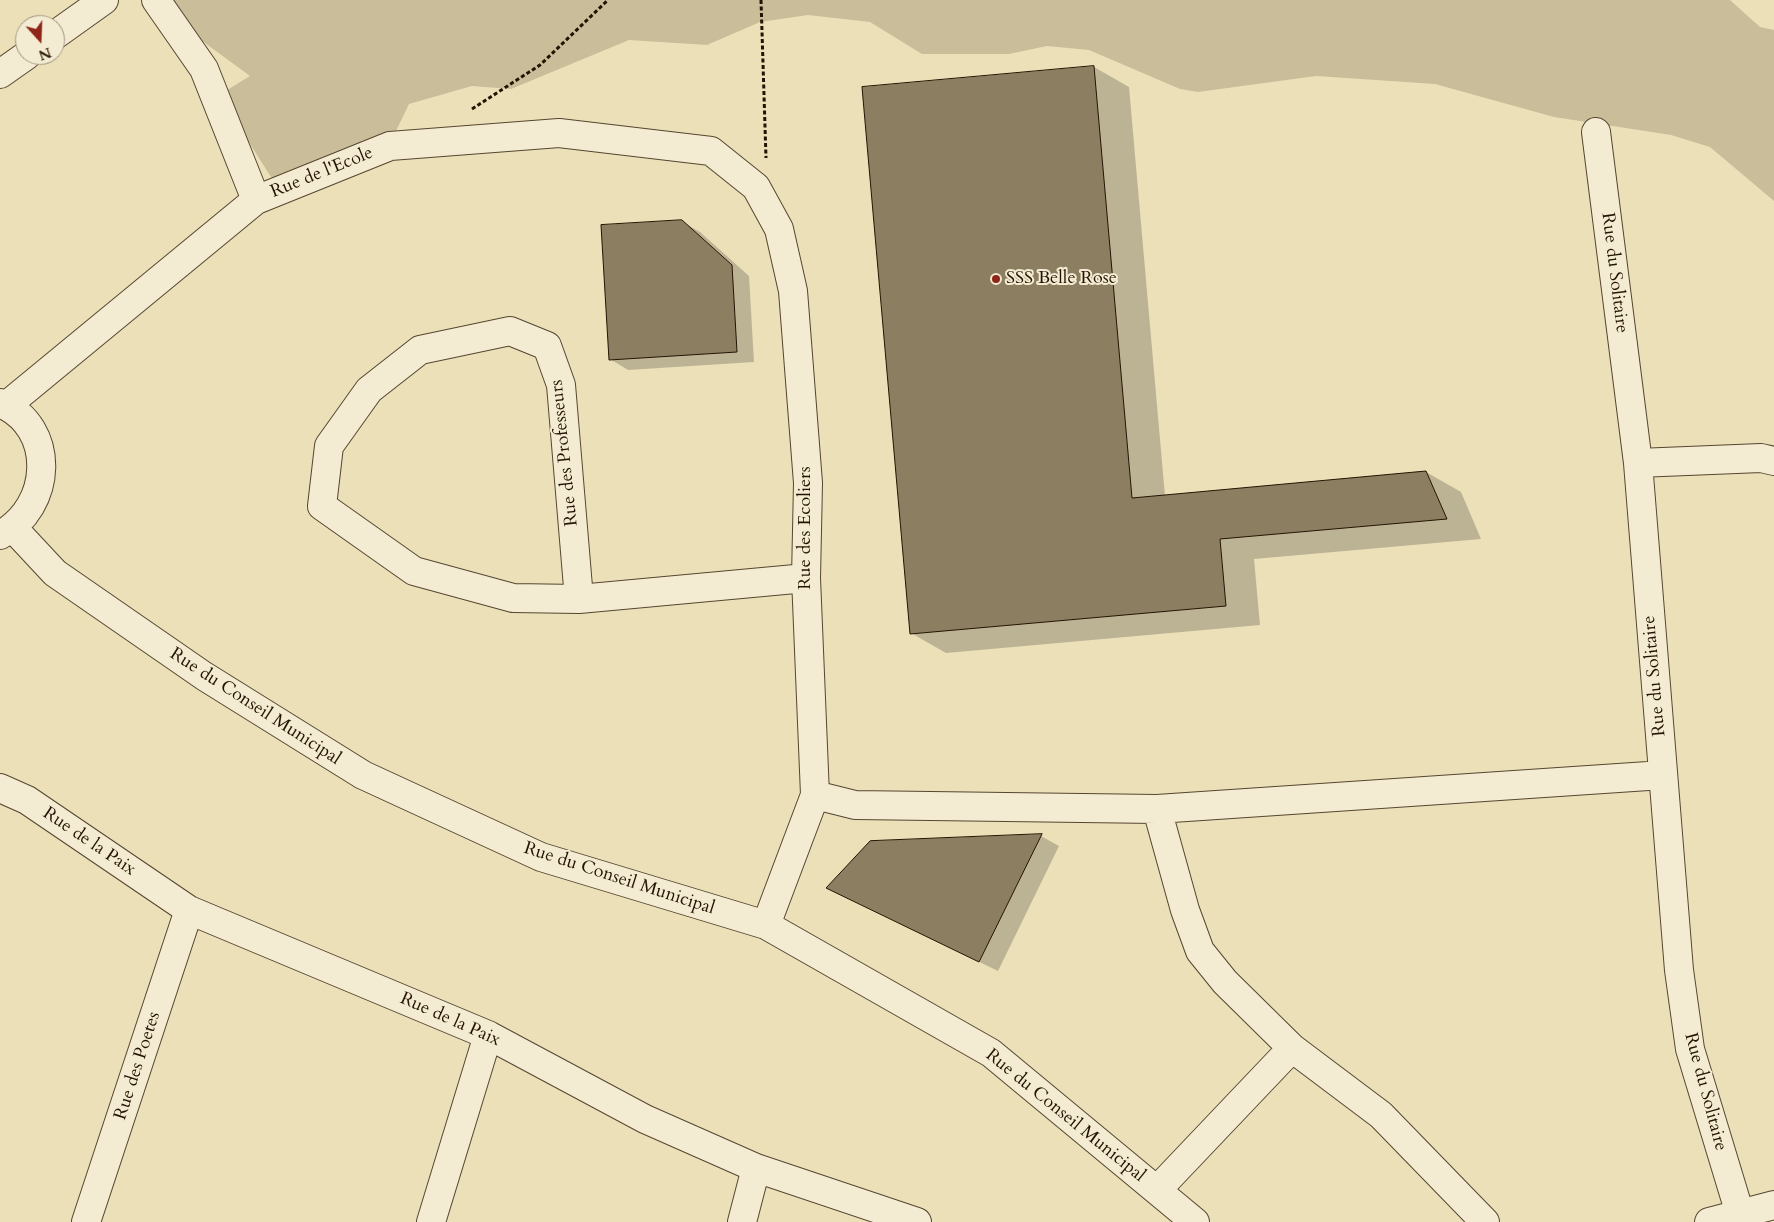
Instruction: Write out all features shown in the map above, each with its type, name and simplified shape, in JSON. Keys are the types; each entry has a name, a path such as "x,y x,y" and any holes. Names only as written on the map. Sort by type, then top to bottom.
{"street":[{"path":"65,28 104,0"},
{"path":"156,0 204,69 256,200"},
{"path":"0,74 15,63"},
{"name":"Rue du Solitaire","path":"1596,132 1638,463 1679,970 1690,1050 1740,1214"},
{"name":"Rue de l'Ecole","path":"3,405 256,200 390,146 559,133 711,151"},
{"name":"Rue des Ecoliers","path":"711,151 756,188 779,229 793,292 808,484 806,578 816,794 766,925"},
{"name":"Rue des Professeurs","path":"579,599 561,385 547,346 510,331 420,350 369,390 329,446 322,506 414,571 513,598 579,599 806,578"},
{"path":"3,405 25,422 29,428 37,442 42,465 39,489 30,510 7,531"},
{"path":"1638,463 1762,458 1774,461"},
{"name":"Rue du Conseil Municipal","path":"7,531 55,573 204,676 362,775 541,857 766,925 991,1053 1195,1222"},
{"path":"816,794 855,805 1157,809 1663,775"},
{"name":"Rue de la Paix","path":"0,788 27,800 189,910 488,1035 645,1119 756,1168 916,1222"},
{"path":"1157,809 1186,910 1200,951 1225,982 1292,1048 1381,1115 1485,1222"},
{"name":"Rue des Poetes","path":"86,1222 189,910"},
{"path":"431,1222 488,1035"},
{"path":"1156,1190 1292,1048"},
{"path":"742,1222 756,1168"},
{"path":"1709,1222 1774,1204"}],"path":[{"path":"467,112 540,66 608,0"},
{"path":"761,0 767,163"}],"shaded area":[{"path":"167,0 1730,0 1760,27 1774,30 1774,201 1710,147 1671,135 1554,117 1435,84 1316,76 1198,92 1180,89 1089,50 1047,46 1009,54 922,54 870,22 808,15 760,22 707,45 629,40 511,89 472,86 409,104 396,131 321,182 271,177 219,95 250,76 190,32"}],"building":[{"name":"SSS Belle Rose","path":"1094,66 1132,498 1426,471 1447,519 1220,539 1226,606 910,634 862,87"},
{"path":"682,220 732,265 737,352 609,360 601,225"},
{"path":"1042,834 979,962 826,888 870,841"}],"place":[{"name":"SSS Belle Rose","path":"996,279"}]}
